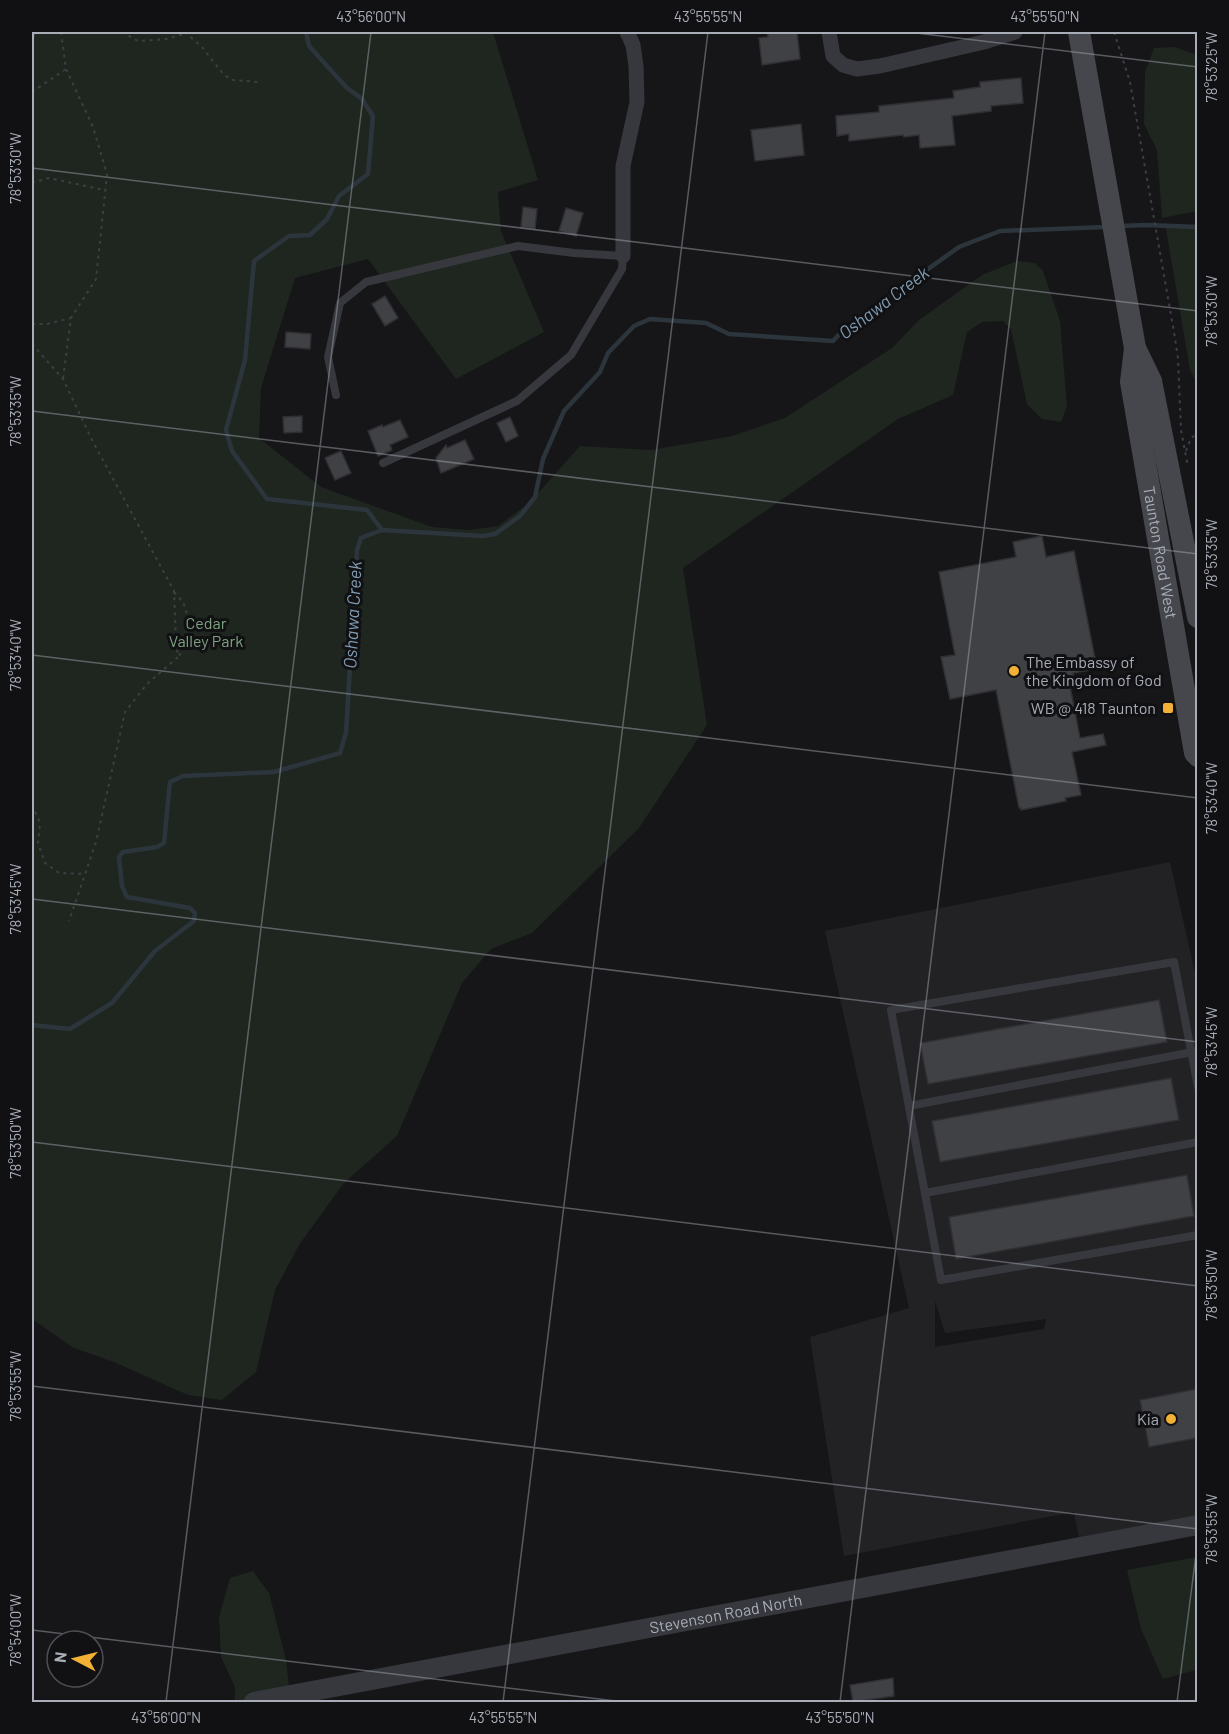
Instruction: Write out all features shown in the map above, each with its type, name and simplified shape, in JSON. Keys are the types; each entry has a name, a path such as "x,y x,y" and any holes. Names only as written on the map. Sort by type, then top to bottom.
{"main road":[{"name":"Taunton Road West","path":"1079,32 1135,348 1131,382 1197,756"},
{"name":"Taunton Road West","path":"1135,348 1152,381 1197,617"}],"street":[{"path":"623,256 623,166 637,102 636,66 633,45 627,32"},
{"path":"829,32 833,56 843,65 857,69 880,66 984,42 1015,32"},
{"name":"Stevenson Road North","path":"254,1702 1197,1525"}],"lane":[{"path":"336,395 328,357 340,303 366,282 518,246 623,256 622,269 571,355 517,401 383,464"},
{"path":"1197,1087 1194,1052 1174,962 891,1010 941,1280 1197,1235"},
{"path":"909,1106 1194,1052"},
{"path":"925,1192 1197,1142"}],"path":[{"path":"61,32 66,69 93,127 107,174 96,279 70,318 63,379"},
{"path":"122,32 138,41 166,39 187,32 224,75 233,80 258,82"},
{"path":"1114,32 1130,82 1175,338 1181,429 1190,473"},
{"path":"32,92 66,69"},
{"path":"32,183 49,178 105,190"},
{"path":"32,324 48,324 70,318"},
{"path":"32,344 63,379 92,440 174,591 183,602 188,627 187,645 178,657 147,684 125,712 96,842 69,921"},
{"path":"1186,452 1191,438 1197,433"},
{"path":"174,591 174,624 178,657"},
{"path":"32,805 40,823 38,843 45,863 59,873 85,874"}],"shaded area":[{"path":"1170,862 1198,986 1197,1516 1079,1538 1074,1512 844,1556 810,1337 909,1308 825,931","holes":["935,1301 945,1333 1046,1319 1044,1329 935,1347"]}],"green space":[{"name":"Cedar Valley Park","path":"32,32 493,32 538,180 498,192 501,231 544,332 456,379 368,259 295,278 261,388 259,438 321,487 432,527 469,530 498,526 530,502 580,446 651,450 732,436 785,418 892,348 919,320 982,275 1017,261 1035,263 1043,271 1060,321 1067,406 1061,422 1042,419 1027,404 1011,329 1003,321 982,322 967,332 953,395 898,419 683,568 707,725 639,828 532,933 491,949 462,983 397,1136 344,1183 299,1245 275,1290 256,1372 222,1400 188,1395 114,1362 74,1348 32,1319"},
{"path":"1175,47 1197,55 1197,211 1162,218 1157,150 1144,124 1145,72 1154,48"},
{"path":"1165,223 1188,228 1197,227 1197,383 1190,370"},
{"path":"1197,1557 1197,1672 1196,1670 1163,1679 1141,1629 1127,1570"},
{"path":"253,1571 269,1593 286,1660 290,1695 293,1702 235,1702 235,1687 221,1657 219,1617 230,1578"}],"building":[{"path":"767,32 797,32 800,59 762,65 759,38 768,37"},
{"path":"1021,78 1023,103 991,106 991,111 952,116 955,145 920,148 919,135 849,141 849,134 837,136 836,116 879,112 879,106 954,98 953,91 980,87 980,82"},
{"path":"801,124 804,155 755,161 751,130"},
{"path":"523,207 537,209 535,229 521,227"},
{"path":"566,208 583,213 576,236 559,231"},
{"path":"385,296 398,318 385,326 372,304"},
{"path":"286,332 311,334 310,349 285,347"},
{"path":"302,416 302,432 284,433 283,417"},
{"path":"510,417 518,436 506,442 497,423"},
{"path":"400,420 408,437 390,445 392,450 378,456 368,431"},
{"path":"465,440 474,459 441,473 436,458 446,445 447,448"},
{"path":"341,451 351,473 335,480 325,458"},
{"name":"The Embassy of the Kingdom of God","path":"1042,536 1046,557 1074,551 1097,669 1073,673 1075,685 1070,686 1080,738 1103,734 1106,745 1072,752 1081,795 1065,798 1066,801 1021,810 996,690 950,699 941,657 955,655 939,572 1016,557 1013,542"},
{"path":"1159,1000 1167,1042 928,1084 920,1043"},
{"path":"1171,1078 1179,1120 940,1162 932,1121"},
{"path":"1187,1175 1194,1216 956,1259 949,1217"},
{"name":"Kia","path":"1197,1389 1197,1438 1149,1447 1140,1400"},
{"path":"893,1678 894,1696 853,1702 850,1685"}],"waterway":[{"path":"306,32 309,46 347,88 361,98 373,116 368,174 339,196 327,219 310,235 289,236 254,261 245,360 226,430 232,451 267,499 367,510 382,530"},
{"name":"Oshawa Creek","path":"1120,226 1198,227"},
{"name":"Oshawa Creek","path":"32,1025 70,1029 112,1003 155,951 194,921 195,913 190,908 127,897 122,886 119,857 123,852 157,847 164,843 170,782 183,776 274,772 340,753 346,733 357,550 361,538 382,530 483,536 495,534 520,516 535,497 543,459 564,411 600,372 608,353 634,326 650,319 706,323 729,334 833,341 845,328 959,247 1000,231 1106,227"}],"place":[{"name":"The Embassy of the Kingdom of God","path":"1014,671"},
{"name":"WB @ 418 Taunton","path":"1168,708"},
{"name":"Kia","path":"1171,1419"}]}
